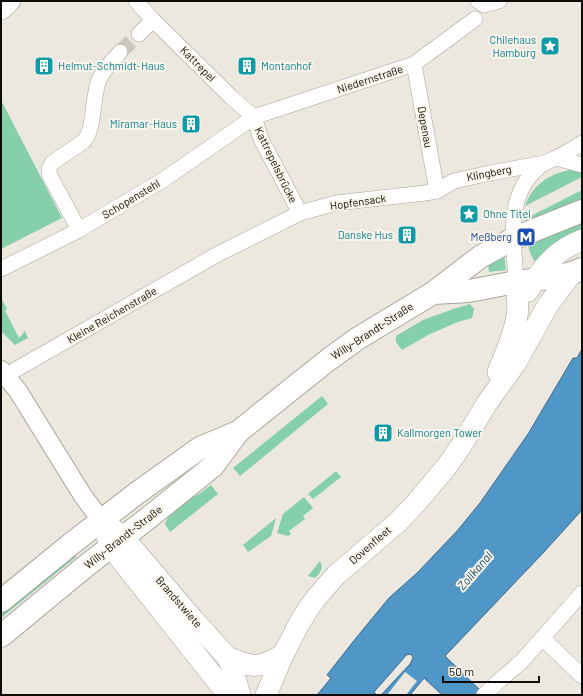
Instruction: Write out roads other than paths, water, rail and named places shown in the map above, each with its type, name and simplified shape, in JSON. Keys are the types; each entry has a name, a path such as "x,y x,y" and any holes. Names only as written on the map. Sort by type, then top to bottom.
{"main road":[{"path":"1,9 10,1"},
{"name":"Willy-Brandt-Straße","path":"1,636 82,569 213,466 238,432 310,374 357,339 433,293 480,257 513,239 582,211"},
{"path":"525,281 561,251 582,240"},
{"name":"Willy-Brandt-Straße","path":"433,293 469,291 577,271"},
{"name":"Dovenfleet","path":"266,695 283,655 299,624 317,596 336,575 397,523 418,502 447,466 487,403 515,364 548,304 577,271"},
{"name":"Dovenfleet","path":"487,403 513,334 525,281"},
{"name":"Willy-Brandt-Straße","path":"1,601 101,520 200,448 238,432"},
{"name":"Brandstwiete","path":"101,520 117,542 144,591 228,695"},
{"name":"Brandstwiete","path":"117,542 192,618 227,657 232,666 240,695"},
{"path":"227,657 252,666 263,665 283,655"}],"street":[{"path":"478,1 484,5 499,1"},
{"path":"139,34 146,8"},
{"name":"Kattrepel","path":"146,8 232,98 254,117"},
{"name":"Niedernstraße","path":"254,117 414,64 475,20"},
{"path":"79,230 50,176 49,167 52,163 84,141 87,137 90,130 95,91 99,79 106,68 120,52"},
{"name":"Depenau","path":"414,64 436,191"},
{"name":"Kattrepelsbrücke","path":"254,117 261,139 300,213"},
{"name":"Schopenstehl","path":"1,269 79,230 163,180 254,117"},
{"path":"525,281 513,239 513,220 516,200 525,182 533,172 550,160 582,143"},
{"path":"550,160 572,162 582,165"},
{"name":"Klingberg","path":"436,191 454,180 550,160"},
{"name":"Hopfensack","path":"218,254 300,213 336,203 436,191"},
{"name":"Kleine Reichenstraße","path":"3,374 218,254"},
{"name":"Brandstwiete","path":"3,374 18,391 83,496 101,520"},
{"path":"484,695 522,661 582,593"},
{"path":"542,638 582,676"}],"water":[{"name":"Zollkanal","path":"582,349 582,510 445,656 485,695 442,695 424,678 410,695 381,695 410,664 413,658 411,654 406,655 374,692 377,695 317,695 331,678 327,675 389,598 417,573 457,531 480,503 528,434 573,358 577,358"}],"tunnel":[{"path":"120,52 139,34"}],"place":[{"name":"Chilehaus Hamburg","path":"550,46"},
{"name":"Helmut-Schmidt-Haus","path":"44,66"},
{"name":"Montanhof","path":"247,66"},
{"name":"Miramar-Haus","path":"191,124"},
{"name":"Ohne Titel","path":"469,214"},
{"name":"Danske Hus","path":"407,235"},
{"name":"Meßberg","path":"526,237"},
{"name":"Kallmorgen Tower","path":"383,433"}]}
